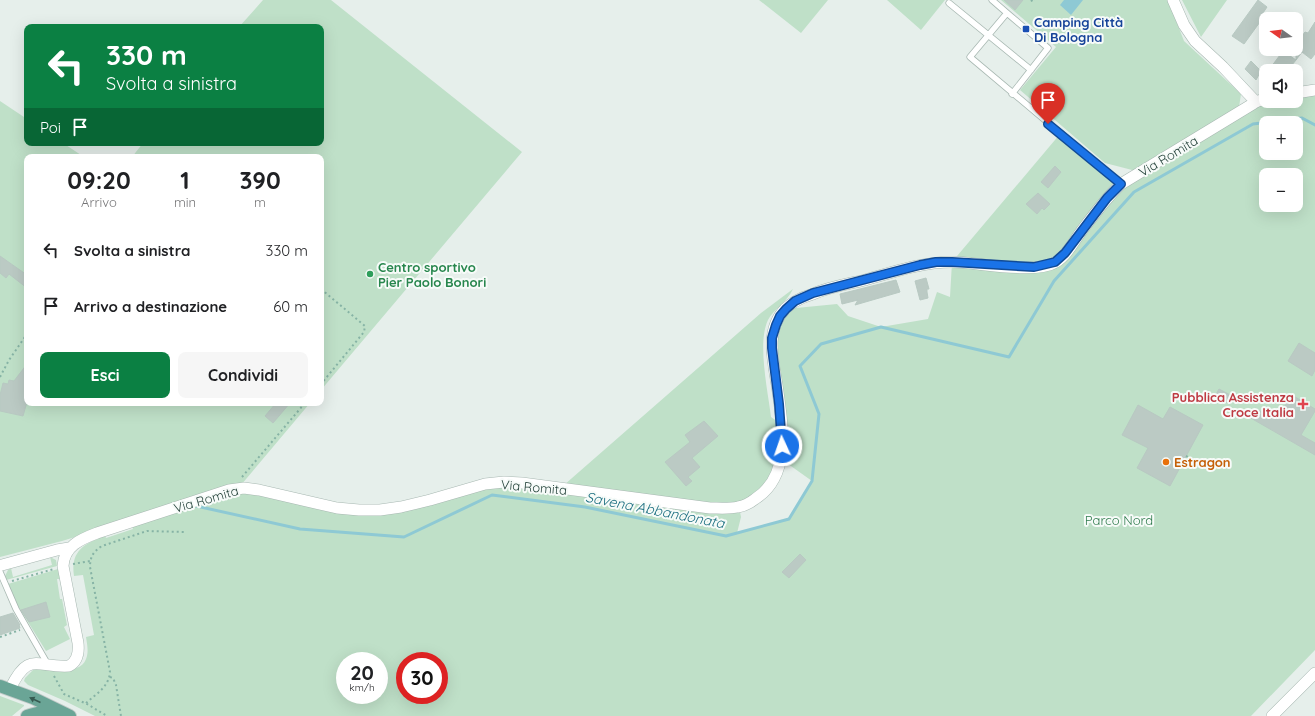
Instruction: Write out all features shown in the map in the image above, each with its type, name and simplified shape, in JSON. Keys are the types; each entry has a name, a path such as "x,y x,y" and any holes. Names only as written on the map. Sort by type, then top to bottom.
{"main road":[{"path":"5,687 33,698 68,716"},
{"path":"27,716 49,711 68,716"}],"street":[{"name":"Via Romita","path":"1173,0 1184,25 1195,41 1259,98"},
{"path":"1303,92 1315,90"},
{"name":"Via Romita","path":"70,548 81,539 98,533 228,490 244,488 337,508 359,510 380,510 401,507 485,484 504,482 522,483 710,508 739,507 750,503 760,497 774,481 781,459 779,404 772,343 776,325 786,309 795,301 813,293 920,265 952,262 1034,267 1055,262 1065,253 1107,198 1121,184 1259,101"},
{"path":"5,687 22,669 32,664 40,663 70,666 75,661 79,652 78,643 63,566 64,557 70,548"},
{"path":"1,570 56,550 70,548"},
{"path":"1272,716 1315,673"}],"lane":[{"path":"992,0 1048,48 1012,94"},
{"path":"949,3 1030,70"},
{"path":"1007,13 970,57 1012,94 1121,184"},
{"path":"1,570 16,609 47,664"}],"path":[{"path":"1031,0 1033,2 1034,0"},
{"path":"324,292 365,326 364,332 324,380"},
{"path":"0,377 9,360 24,338"},
{"path":"242,477 302,406"},
{"path":"1186,456 1205,466"},
{"path":"121,716 116,685 113,678 110,676 90,562 91,557 97,549 112,542 147,531 184,532"},
{"path":"5,583 63,566 90,562"},
{"path":"47,664 64,694 107,716"},
{"path":"86,704 105,686 110,676"}],"green space":[{"name":"Centro sportivo Pier Paolo Bonori","path":"263,0 331,0 522,152 324,386 324,154 134,154 141,146 324,146 324,24 242,24"},
{"path":"759,0 828,0 801,33"},
{"path":"887,0 945,0 921,30"},
{"path":"1001,0 1168,0 1184,41 1241,94 1239,107 1136,171 1105,163 1020,90 1056,47"},
{"path":"1182,0 1227,0 1201,37"},
{"name":"Parco Nord","path":"1315,90 1315,650 1251,716 95,716 28,685 24,681 34,669 71,670 83,664 86,659 88,651 86,637 94,635 83,575 74,576 74,560 80,549 85,545 105,536 106,538 133,529 132,526 187,503 62,541 0,557 0,101 24,117 24,146 68,146 80,154 24,154 24,406 307,406 241,485 359,510 470,488 564,485 761,313 793,289 768,320 763,341 764,367 771,417 781,424 772,348 786,309 837,304 848,316 881,327 928,319 937,292 950,297 952,262 1060,134 1121,184 1259,105 1259,108 1303,108 1303,92","holes":["781,459 812,481 789,519 737,533 741,517 739,507 778,471"]},
{"path":"50,557 56,560 57,566 6,580 5,576 11,568 13,577 52,565"},
{"path":"58,569 60,579 57,579 60,599 62,599 67,625 64,627 70,639 46,651 18,606 8,584"},
{"path":"0,696 24,706 12,716 0,716"}],"water":[{"path":"1064,0 1083,0 1071,15 1060,5"}],"building":[{"path":"1004,0 1023,0 1015,10"},
{"path":"1258,0 1267,7 1264,12 1259,12 1259,23 1244,44 1232,36"},
{"path":"1315,22 1315,54 1311,59 1303,53 1303,35 1305,32 1308,33"},
{"path":"1279,56 1290,56 1296,60 1293,64 1273,64"},
{"path":"1251,61 1259,69 1259,75 1256,80 1245,69"},
{"path":"1055,166 1061,172 1048,188 1041,182"},
{"path":"1038,193 1050,204 1044,210 1042,208 1037,214 1026,204"},
{"path":"0,256 24,273 24,286 9,274 6,278 0,273"},
{"path":"926,278 929,289 927,289 928,298 920,300 915,281"},
{"path":"896,280 900,292 855,305 858,300 842,304 840,294"},
{"path":"1299,343 1315,353 1315,370 1312,376 1288,361"},
{"path":"24,368 24,406 26,406 23,416 0,411 0,395 3,383 8,384 9,380 14,381"},
{"path":"1219,389 1234,397 1230,404 1215,396"},
{"path":"1292,395 1315,409 1301,435 1315,443 1315,455 1249,417 1255,408 1276,420"},
{"path":"1138,405 1163,419 1170,407 1203,425 1170,486 1137,468 1148,448 1122,435"},
{"path":"273,406 287,406 273,423 265,416"},
{"path":"704,421 718,436 692,458 700,467 688,477 692,481 686,486 665,462 690,442 685,435"},
{"path":"800,554 806,560 789,578 782,572"},
{"path":"46,602 50,617 29,622 21,610"},
{"path":"13,613 20,625 20,628 0,635 0,617"}],"waterway":[{"name":"Savena Abbandonata","path":"196,506 300,529 404,537 492,495 585,507 726,536 789,519 812,481 819,414 800,366 821,344 881,327 1009,357 1054,281 1134,192 1253,124 1302,118 1315,125"}],"place":[{"name":"Camping Città Di Bologna","path":"1026,29"},
{"name":"Centro sportivo Pier Paolo Bonori","path":"370,274"},
{"name":"Pubblica Assistenza Croce Italia","path":"1303,404"},
{"name":"Estragon","path":"1166,462"}],"route":[{"path":"782,446 772,338 780,316 795,301 813,293 936,262 1034,267 1055,262 1065,253 1107,198 1121,184 1048,124"}]}
